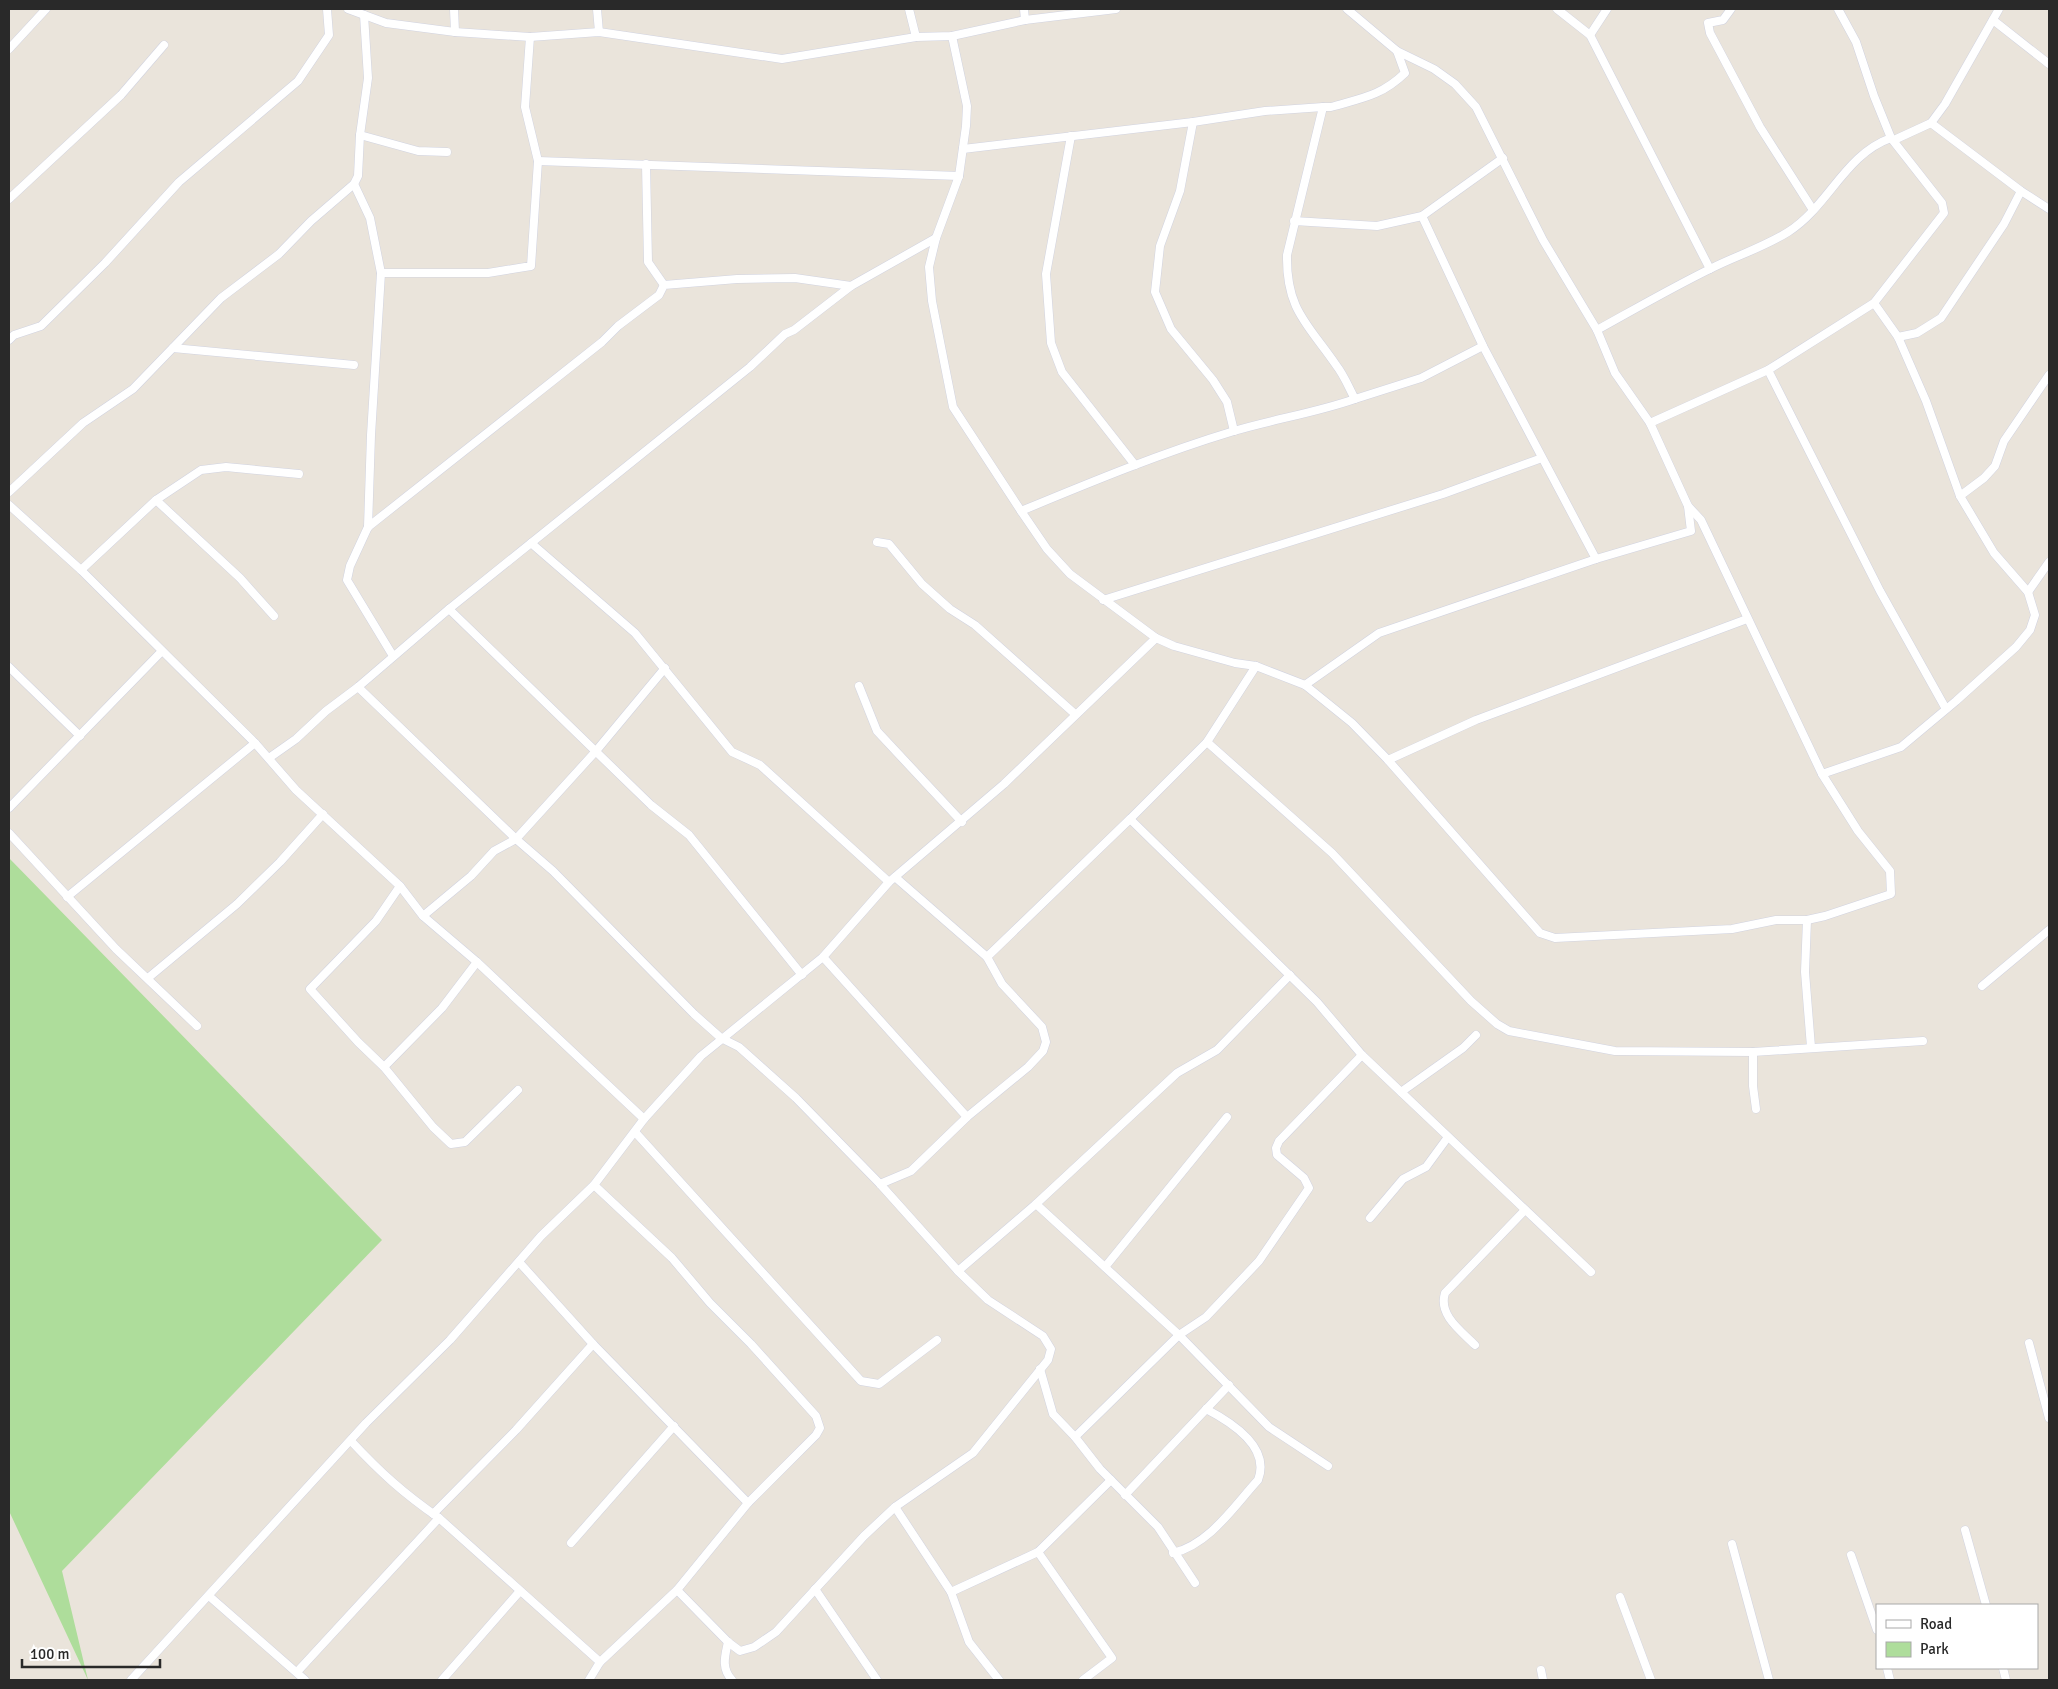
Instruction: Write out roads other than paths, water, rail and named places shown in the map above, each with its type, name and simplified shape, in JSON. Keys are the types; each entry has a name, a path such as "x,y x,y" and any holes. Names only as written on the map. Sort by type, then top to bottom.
{"street":[{"path":"9,49 46,9"},
{"path":"9,340 14,335 41,326 105,263 179,182 298,81 329,35 327,9"},
{"path":"348,9 386,23 456,32 530,37 599,32 782,59 916,37 952,36 1025,20 1112,9"},
{"path":"454,9 456,32"},
{"path":"597,9 599,32"},
{"path":"909,9 916,37"},
{"path":"1024,9 1025,20"},
{"path":"952,36 966,106 963,149 959,176 936,238 929,267 932,301 953,407 1047,549 1070,574 1156,638 1174,646 1235,664 1256,666 1305,684 1352,723 1388,760 1540,933 1555,938 1732,929 1776,920 1807,920 1825,916 1891,894 1890,871 1858,831 1822,774 1700,520 1688,506 1650,423 1615,373 1597,330 1543,240 1503,158 1468,96 1434,70 1397,51 1347,9"},
{"path":"1557,9 1590,35 1710,269"},
{"path":"1590,35 1607,9"},
{"path":"1731,9 1723,20 1708,23 1710,33 1760,127 1813,210"},
{"path":"1650,423 1768,370 1874,303 1944,213 1942,203 1893,139 1874,96 1856,42 1838,9"},
{"path":"1597,330 1710,269 1788,232 1813,210 1861,156 1877,143 1893,139 1931,122 1945,104 1999,9"},
{"path":"9,492 83,423 133,389 221,298 279,254 311,221 354,184 358,176 360,135 368,78 364,15"},
{"path":"1993,20 2049,64"},
{"path":"381,273 488,273 531,266 538,161 525,106 530,37"},
{"path":"9,199 121,95 164,45"},
{"path":"963,149 1193,122 1265,111 1331,107 1381,92 1396,81 1405,73 1397,51"},
{"path":"1323,107 1294,221 1287,256 1287,270 1294,306 1301,320 1337,366 1354,399"},
{"path":"1193,122 1180,191 1160,246 1155,292 1171,329 1213,380 1227,402 1234,431"},
{"path":"1931,122 2021,191 2049,209"},
{"path":"360,135 418,151 447,152"},
{"path":"1071,136 1046,274 1051,343 1062,372 1135,464"},
{"path":"1294,221 1377,226 1422,216 1503,158"},
{"path":"538,161 959,176"},
{"path":"646,164 648,262 664,285"},
{"path":"354,184 370,218 381,273 371,435 368,527 350,566 347,580 393,656"},
{"path":"1898,337 1917,333 1940,318 2004,224 2021,191"},
{"path":"1422,216 1483,346 1596,560"},
{"path":"269,758 296,739 326,711 358,687 449,609 750,368 785,334 794,330 850,286 936,238"},
{"path":"664,285 737,279 795,278 850,286"},
{"path":"368,527 602,342 618,326 659,295 664,285"},
{"path":"1822,774 1901,747 2016,647 2030,630 2035,615 2028,592 1994,553 1960,496 1926,401 1898,337 1874,303"},
{"path":"1021,511 1135,464 1234,431 1331,408 1420,378 1483,346"},
{"path":"173,348 354,365"},
{"path":"1768,370 1880,591 1946,709"},
{"path":"1960,496 1984,478 1995,466 2004,441 2049,375"},
{"path":"1103,600 1434,497 1542,458"},
{"path":"81,570 156,500 202,470 226,467 299,474"},
{"path":"156,500 240,578 274,616"},
{"path":"9,504 81,570 255,743 296,790 400,886 423,916 477,962 644,1119"},
{"path":"1305,684 1379,633 1596,560 1691,531 1688,506"},
{"path":"877,542 889,544 922,584 950,609 976,625 1075,714"},
{"path":"531,543 635,633 732,752 760,765 892,880 988,957 1002,984 1042,1027 1046,1042 1043,1051 1028,1067 967,1117 912,1171 880,1184"},
{"path":"2028,592 2049,562"},
{"path":"449,609 651,805 689,835 802,975"},
{"path":"1388,760 1476,720 1747,619"},
{"path":"131,1680 351,1441 450,1340 541,1236 594,1185 644,1119 701,1056 823,956 892,880 962,822 1042,749 1075,714 1110,684 1156,638"},
{"path":"9,808 162,651"},
{"path":"988,957 1207,742 1256,666"},
{"path":"9,667 80,736"},
{"path":"423,916 471,876 494,851 516,839 596,751 665,668"},
{"path":"859,686 877,731 962,822"},
{"path":"358,687 516,839 553,872 721,1038 738,1047 796,1098 880,1184 958,1271 988,1300 1044,1336 1051,1349 1048,1360 973,1453 895,1507 864,1536 776,1632 754,1647 740,1651 728,1642 677,1590"},
{"path":"1207,742 1332,853 1471,1001 1509,1032 1615,1051 1753,1052 1923,1041"},
{"path":"67,897 255,743"},
{"path":"148,978 237,904 280,862 323,814"},
{"path":"1130,819 1317,1002 1362,1055 1591,1272"},
{"path":"9,833 116,949 197,1026"},
{"path":"400,886 376,921 310,989 358,1042 384,1067 433,1127 451,1144 465,1142 518,1090"},
{"path":"1807,920 1805,972 1810,1047"},
{"path":"1982,986 2049,930"},
{"path":"823,956 967,1117"},
{"path":"384,1067 442,1008 477,962"},
{"path":"958,1271 1036,1204 1177,1073 1216,1050 1290,975"},
{"path":"1401,1092 1463,1048 1476,1035"},
{"path":"1753,1052 1753,1086 1756,1110"},
{"path":"1075,1437 1180,1335 1206,1317 1259,1261 1309,1188 1304,1178 1277,1155 1276,1148 1279,1141 1362,1055"},
{"path":"1105,1267 1227,1117"},
{"path":"635,1132 861,1381 879,1384 937,1340"},
{"path":"1370,1218 1403,1179 1426,1167 1448,1137"},
{"path":"589,1680 600,1662 677,1590 748,1504 816,1435 820,1428 816,1416 751,1344 710,1303 672,1258 594,1185"},
{"path":"1036,1204 1180,1335 1269,1426 1328,1466"},
{"path":"1476,1345 1445,1311 1442,1303 1446,1293 1525,1210"},
{"path":"519,1262 593,1344 748,1504"},
{"path":"2029,1343 2049,1418"},
{"path":"296,1672 593,1344"},
{"path":"1040,1369 1053,1414 1075,1437 1110,1480 1158,1527 1173,1553 1195,1583"},
{"path":"1125,1494 1228,1385"},
{"path":"1173,1553 1182,1551 1207,1536 1258,1480 1262,1470 1258,1453 1246,1436 1220,1416 1206,1409"},
{"path":"571,1543 674,1426"},
{"path":"351,1441 386,1478 436,1516 600,1662"},
{"path":"951,1592 1038,1552 1110,1480"},
{"path":"895,1507 951,1592 969,1642 999,1680"},
{"path":"1965,1530 1986,1604"},
{"path":"1732,1544 1769,1680"},
{"path":"1038,1552 1112,1658 1083,1680"},
{"path":"1851,1555 1876,1627"},
{"path":"815,1589 877,1680"},
{"path":"442,1680 520,1591"},
{"path":"209,1596 305,1680"},
{"path":"1620,1596 1651,1680"},
{"path":"728,1642 724,1662 728,1676 732,1680"},
{"path":"1541,1670 1543,1680"}]}
